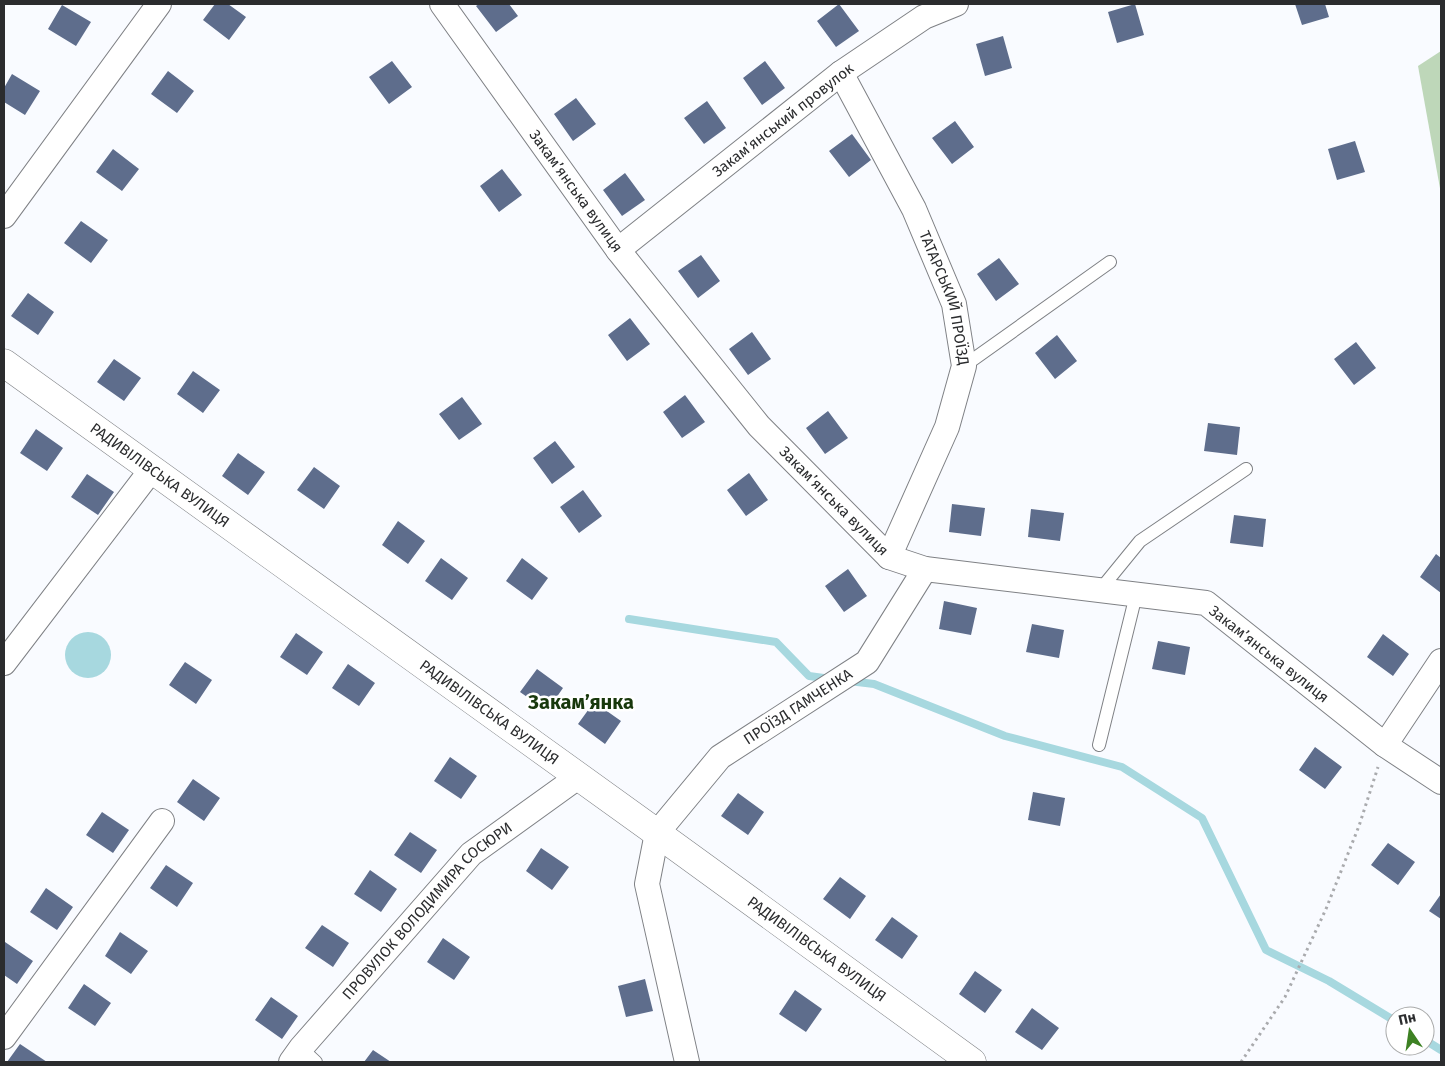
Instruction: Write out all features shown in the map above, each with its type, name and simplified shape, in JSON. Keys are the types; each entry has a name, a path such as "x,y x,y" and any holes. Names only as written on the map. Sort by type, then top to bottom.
{"street":[{"path":"4,216 159,4"},
{"name":"Закамʼянська вулиця","path":"442,4 618,250 759,426 889,557 925,569 1206,603 1385,745 1441,782"},
{"name":"Закамʼянський провулок","path":"618,250 841,73 924,17 956,4"},
{"name":"ТАТАРСЬКИЙ ПРОЇЗД","path":"841,73 914,210 954,304 964,366 947,427 889,557"},
{"name":"РАДИВІЛІВСЬКА ВУЛИЦЯ","path":"4,363 972,1062"},
{"path":"4,663 152,469"},
{"name":"ПРОЇЗД ГАМЧЕНКА","path":"657,833 720,757 867,662 925,569"},
{"path":"1385,745 1441,660"},
{"name":"ПРОВУЛОК ВОЛОДИМИРА СОСЮРИ","path":"303,1057 471,854 578,777"},
{"path":"4,1037 162,821"},
{"path":"657,833 647,884 687,1062"}],"lane":[{"path":"964,366 1110,262"},
{"path":"1100,590 1140,541 1246,469"},
{"path":"1099,745 1136,595"}],"path":[{"path":"1241,1062 1285,997 1326,909 1359,826 1385,745"}],"green space":[{"path":"1441,51 1441,194 1418,66"}],"water":[{"path":"88,632 101,636 107,642 111,655 107,668 101,674 88,678 75,674 69,668 65,655 69,642 75,636"}],"building":[{"path":"215,4 228,4 246,17 229,40 203,20"},
{"path":"479,4 509,4 518,16 496,32 476,6"},
{"path":"839,4 859,31 836,47 817,21"},
{"path":"1135,4 1144,35 1117,43 1108,12"},
{"path":"1295,4 1325,4 1329,17 1302,25"},
{"path":"62,5 91,22 76,46 48,29"},
{"path":"1003,36 1012,68 985,76 976,44"},
{"path":"392,61 412,87 389,104 369,77"},
{"path":"765,61 785,88 762,105 743,78"},
{"path":"168,71 194,91 177,113 151,94"},
{"path":"12,74 40,91 25,115 4,102 4,88"},
{"path":"576,98 596,124 573,141 554,114"},
{"path":"707,101 726,128 704,144 684,118"},
{"path":"955,121 974,147 952,164 932,138"},
{"path":"852,134 871,160 849,177 829,151"},
{"path":"1355,141 1365,172 1337,180 1328,149"},
{"path":"113,149 139,169 122,191 96,172"},
{"path":"502,169 522,195 499,212 480,186"},
{"path":"625,173 645,200 622,216 603,190"},
{"path":"81,221 108,240 91,263 64,243"},
{"path":"701,255 720,281 698,298 678,271"},
{"path":"999,258 1019,284 996,301 977,274"},
{"path":"28,293 54,312 38,335 11,316"},
{"path":"630,318 650,344 627,361 608,335"},
{"path":"752,332 771,359 748,375 729,349"},
{"path":"1057,335 1077,361 1055,379 1035,353"},
{"path":"1356,342 1376,368 1354,385 1334,359"},
{"path":"114,359 141,378 124,401 97,382"},
{"path":"193,371 220,390 203,413 177,394"},
{"path":"685,395 705,422 682,438 663,412"},
{"path":"462,397 482,424 459,440 439,414"},
{"path":"828,411 848,438 825,454 806,428"},
{"path":"1208,423 1240,427 1237,455 1204,451"},
{"path":"36,429 63,448 47,471 20,453"},
{"path":"555,441 575,467 552,484 533,458"},
{"path":"238,453 265,472 248,495 222,476"},
{"path":"314,467 340,486 324,509 297,490"},
{"path":"749,473 768,500 746,516 727,490"},
{"path":"87,474 114,492 98,515 71,497"},
{"path":"583,490 602,516 579,533 560,507"},
{"path":"952,504 985,508 981,536 949,532"},
{"path":"1031,509 1064,513 1060,541 1028,537"},
{"path":"1234,515 1266,519 1263,547 1230,543"},
{"path":"398,521 425,541 408,564 382,545"},
{"path":"1436,554 1441,558 1441,593 1420,577"},
{"path":"441,558 468,578 452,600 425,581"},
{"path":"522,558 548,578 532,600 506,581"},
{"path":"848,569 867,596 844,612 825,586"},
{"path":"944,601 977,608 971,635 939,629"},
{"path":"1032,624 1064,630 1059,658 1026,652"},
{"path":"296,633 323,652 307,675 280,657"},
{"path":"1383,634 1409,654 1393,676 1367,657"},
{"path":"1158,641 1190,647 1185,675 1152,669"},
{"path":"185,662 212,680 196,704 169,685"},
{"path":"348,664 375,683 359,706 332,688"},
{"path":"537,669 563,688 547,711 520,692"},
{"path":"594,702 621,721 605,744 578,724"},
{"path":"1315,747 1342,767 1325,789 1299,770"},
{"path":"450,757 477,776 461,799 434,781"},
{"path":"193,779 220,798 204,821 177,802"},
{"path":"1033,792 1065,798 1060,826 1028,820"},
{"path":"738,793 764,812 748,835 721,816"},
{"path":"102,812 129,830 113,853 86,835"},
{"path":"410,832 437,850 421,873 394,855"},
{"path":"1388,843 1415,862 1398,885 1371,865"},
{"path":"541,848 569,867 552,890 526,871"},
{"path":"166,865 193,883 177,907 150,888"},
{"path":"370,870 397,889 381,912 354,894"},
{"path":"840,877 866,896 850,919 823,899"},
{"path":"46,888 73,907 57,930 30,912"},
{"path":"1441,894 1441,919 1429,911"},
{"path":"892,917 918,936 902,959 875,940"},
{"path":"322,925 349,943 333,967 305,948"},
{"path":"120,932 148,951 131,974 105,956"},
{"path":"443,938 470,957 454,980 427,962"},
{"path":"5,942 33,961 17,984 4,975"},
{"path":"975,971 1002,990 985,1013 959,994"},
{"path":"645,979 653,1011 626,1017 618,986"},
{"path":"84,984 111,1003 95,1026 68,1008"},
{"path":"795,990 822,1009 806,1032 779,1014"},
{"path":"271,997 298,1016 282,1039 255,1020"},
{"path":"1032,1008 1059,1028 1042,1050 1015,1032"},
{"path":"20,1044 47,1062 7,1062"},
{"path":"373,1050 391,1062 364,1062"}],"waterway":[{"path":"629,619 776,642 809,676 831,679"},
{"path":"849,681 874,684 1005,736 1122,767 1202,818 1266,950 1329,981 1385,1015"},
{"path":"1435,1046 1441,1050"}],"district":[{"name":"Закам’янка","path":"581,702"}]}
